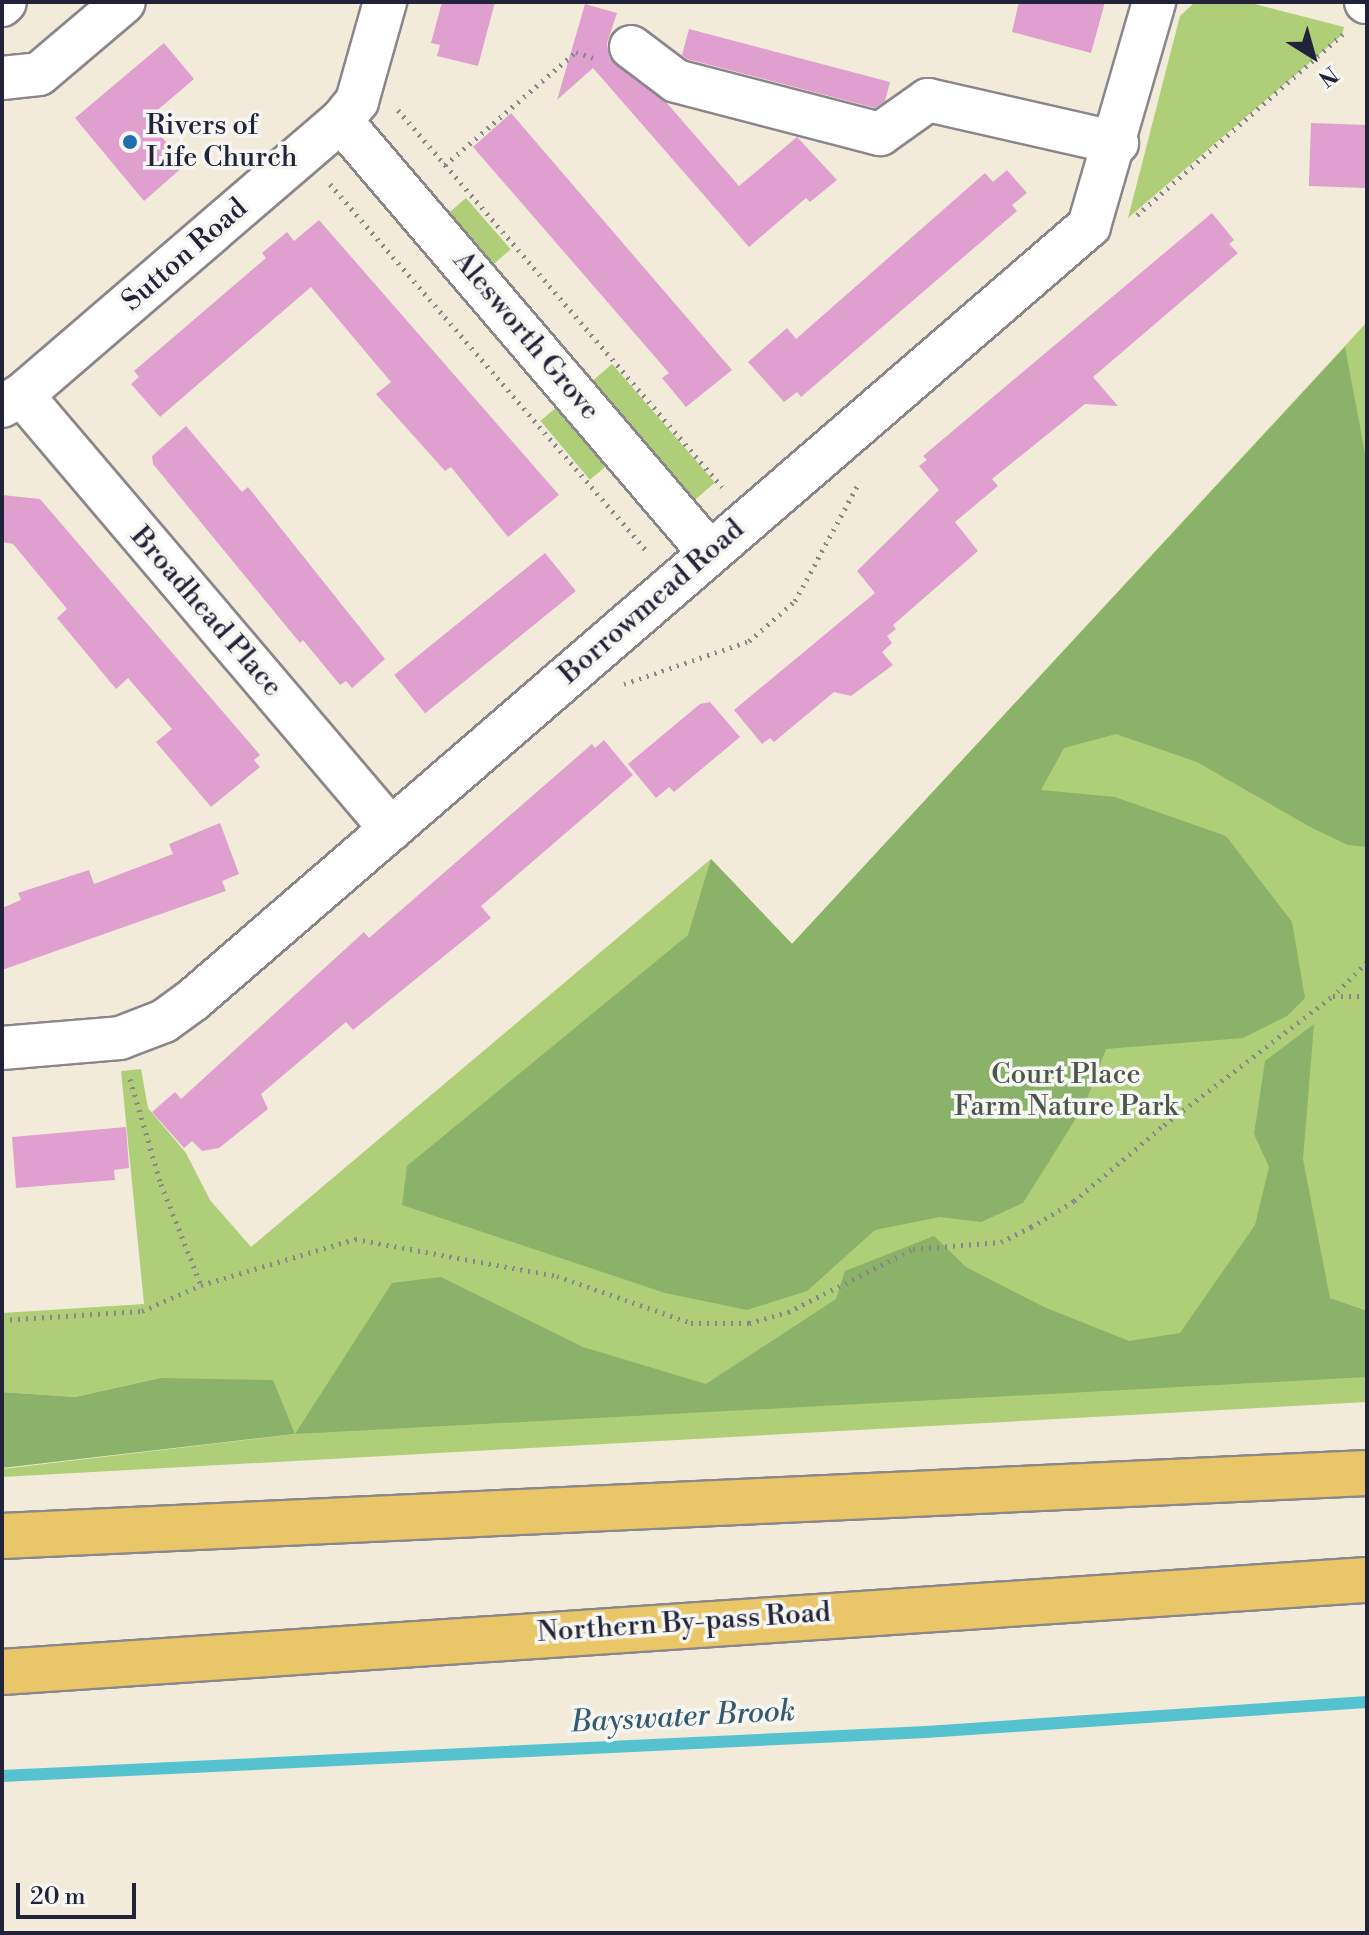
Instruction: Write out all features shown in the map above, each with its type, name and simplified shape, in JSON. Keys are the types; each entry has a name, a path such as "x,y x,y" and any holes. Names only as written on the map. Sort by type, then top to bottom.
{"highway":[{"path":"2,1536 1367,1473"},
{"name":"Northern By-pass Road","path":"2,1672 1367,1580"}],"street":[{"path":"2,78 39,74 124,2"},
{"name":"Sutton Road","path":"12,400 341,121 357,101 385,2"},
{"name":"Borrowmead Road","path":"2,1048 120,1038 145,1032 194,999 1089,226 1096,214 1117,143 1154,2"},
{"path":"631,47 676,81 880,134 928,100 1117,143"},
{"name":"Alesworth Grove","path":"341,121 710,553"},
{"name":"Broadhead Place","path":"12,400 391,829"}],"path":[{"path":"1096,214 1132,219 1342,35 1359,10"},
{"path":"445,165 576,52 608,63 631,47"},
{"path":"366,73 749,519"},
{"path":"303,153 674,582"},
{"path":"576,668 600,691 674,670 749,641 795,601 838,529 870,459 848,434"},
{"path":"2,1320 142,1311 201,1285 355,1239 557,1276 691,1323 749,1323 788,1312 913,1249 1001,1242 1031,1227 1074,1201 1164,1125 1333,996 1367,962"},
{"path":"1333,996 1367,996"},
{"path":"120,1038 161,1184 201,1285"}],"green space":[{"path":"1195,2 1247,2 1344,27 1342,35 1128,218 1180,16"},
{"path":"466,198 511,249 491,266 446,215"},
{"name":"Court Place Farm Nature Park","path":"1367,322 1367,1402 2,1477 2,1469 295,1434 160,1378 75,1397 2,1392 2,1313 144,1304 121,1071 141,1069 148,1108 186,1153 210,1200 251,1247 711,859 792,944"},
{"path":"1345,347 1367,464 1367,847 1348,845 1312,828 1197,762 1116,734 1064,748 1041,790 1115,797 1226,836 1292,922 1305,998 1287,1016 1243,1038 1106,1049 1085,1104 1023,1203 981,1222 940,1217 875,1230 807,1291 747,1310 665,1293 402,1205 407,1166 688,935 711,859 792,944"},
{"path":"612,364 715,482 694,501 591,382"},
{"path":"558,406 607,465 590,480 540,421"},
{"path":"1314,1024 1303,1159 1330,1298 1367,1311 1367,1377 295,1434 392,1283 441,1277 583,1347 706,1384 836,1299 845,1271 934,1236 966,1267 1044,1307 1129,1341 1180,1333 1255,1225 1269,1167 1254,1134 1265,1061"},
{"path":"160,1378 273,1380 295,1434 2,1468 2,1392 75,1397"}],"building":[{"path":"442,2 495,2 478,66 437,56 440,45 431,43"},
{"path":"1019,2 1105,2 1091,53 1012,32"},
{"path":"585,4 617,13 607,43 609,57 666,102 739,186 797,137 837,180 810,202 806,198 749,247 593,68 557,100"},
{"path":"689,29 890,82 885,101 875,108 687,59 682,55"},
{"name":"Rivers of Life Church","path":"164,43 194,79 147,119 185,165 144,201 75,118"},
{"path":"511,113 732,370 686,407 662,378 669,373 473,147"},
{"path":"1311,123 1367,125 1365,188 1309,186"},
{"path":"1007,170 1027,193 1012,205 1017,211 801,397 797,392 784,402 748,362 787,328 796,339 985,173 993,182"},
{"path":"1212,213 1234,240 1229,244 1238,253 1093,377 1118,406 1085,404 992,479 998,486 955,522 978,551 893,625 896,629 887,636 892,643 882,652 893,665 851,696 834,692 774,742 770,738 762,744 734,710 875,593 857,571 939,490 919,466 927,460 923,456"},
{"path":"319,220 559,495 508,537 451,467 445,471 376,394 391,382 311,287 160,417 131,384 139,377 134,371 266,258 262,253 287,232 294,241"},
{"path":"186,426 242,492 248,487 385,659 352,688 346,681 340,685 303,640 300,643 153,464 152,456"},
{"path":"2,495 40,499 260,755 254,760 260,767 211,807 156,742 172,729 128,678 116,689 57,618 67,609 13,544 2,542"},
{"path":"545,553 576,591 425,713 394,675"},
{"path":"710,702 740,737 674,792 669,787 656,798 628,764 700,704"},
{"path":"604,740 633,775 481,906 491,918 353,1030 346,1022 261,1094 268,1109 219,1148 202,1151 192,1141 184,1148 152,1112 175,1092 181,1099 364,932 369,938 592,744 595,748"},
{"path":"220,823 239,874 222,881 226,891 2,970 2,908 21,900 18,893 89,870 94,884 173,854 169,844"},
{"path":"126,1127 129,1168 114,1170 115,1180 16,1188 12,1137"}],"waterway":[{"name":"Bayswater Brook","path":"2,1776 926,1732 1367,1702"}],"place":[{"name":"Rivers of Life Church","path":"130,142"}]}
